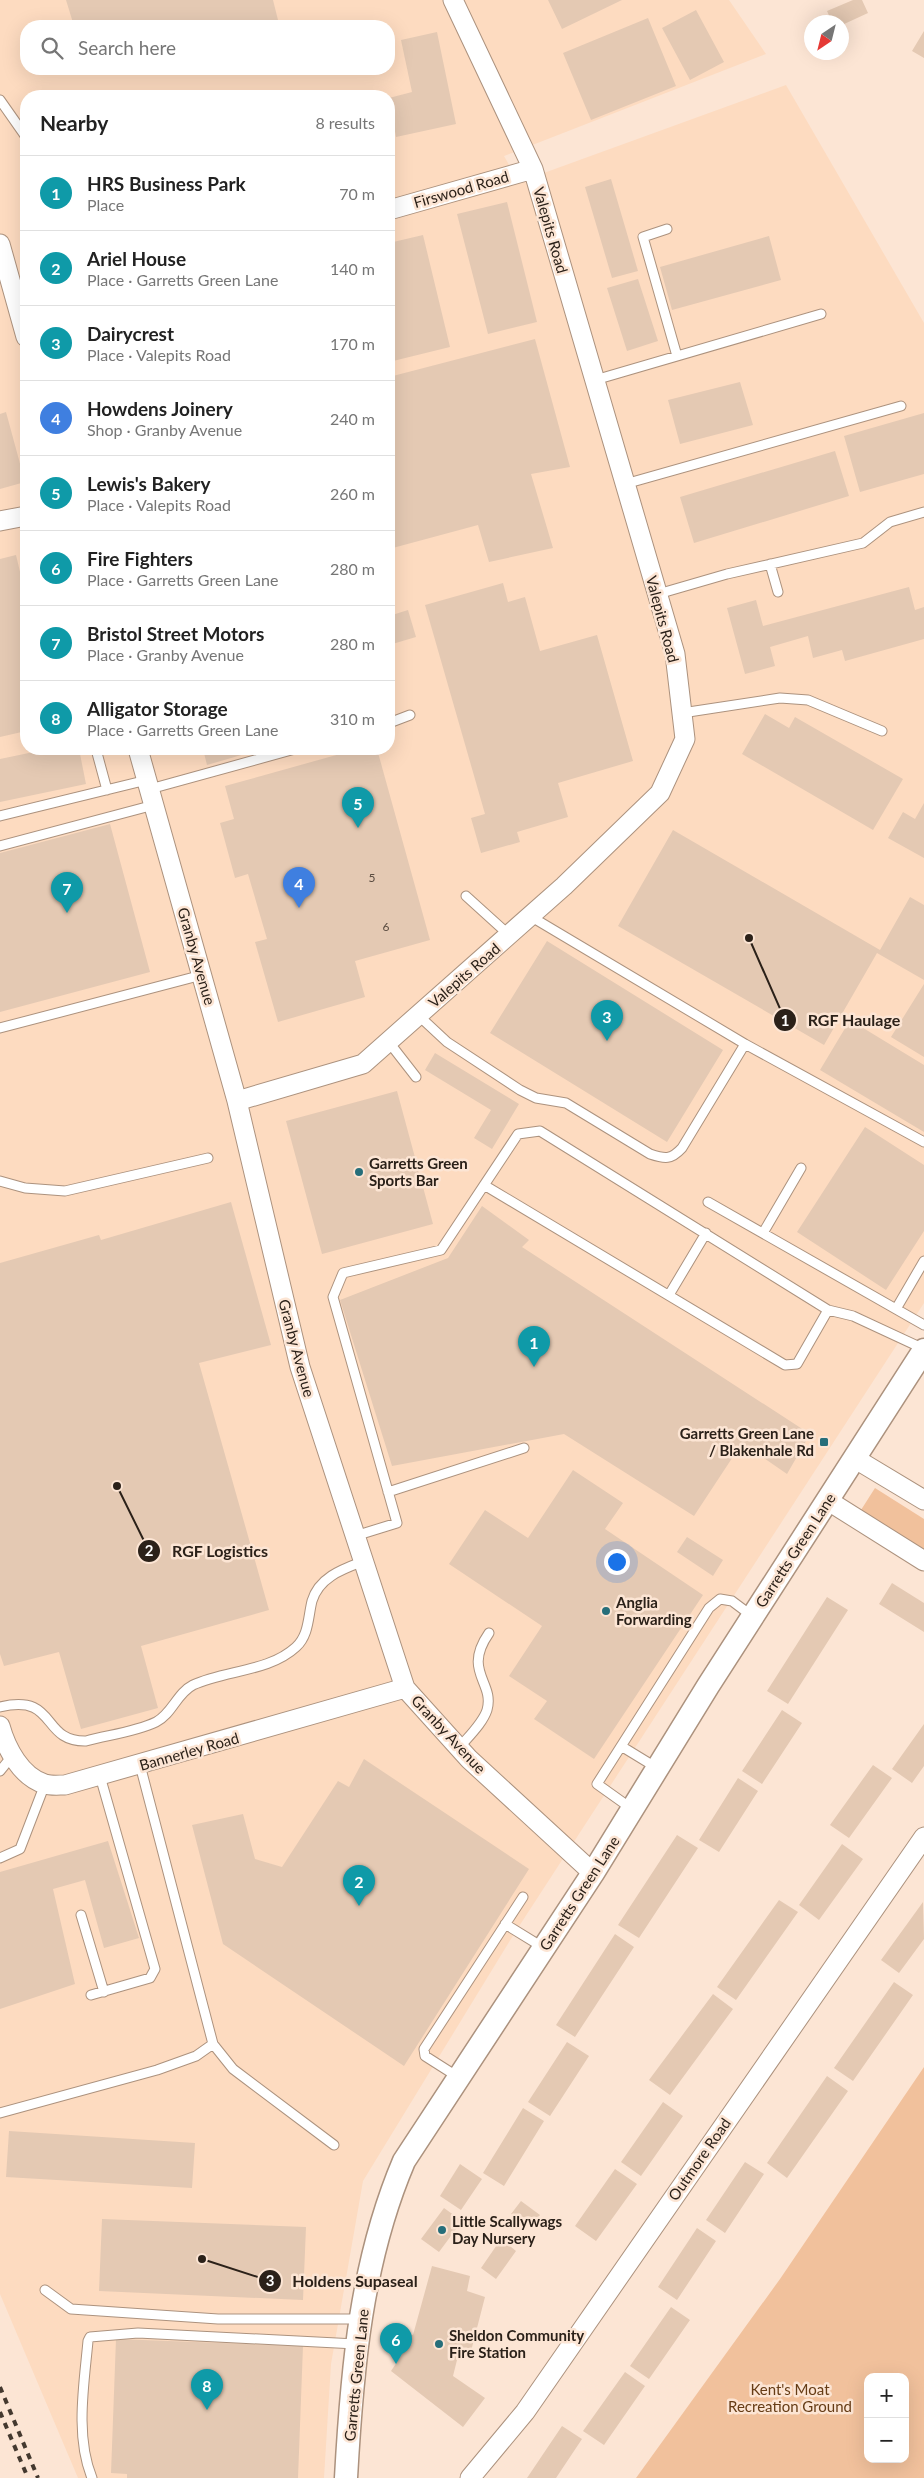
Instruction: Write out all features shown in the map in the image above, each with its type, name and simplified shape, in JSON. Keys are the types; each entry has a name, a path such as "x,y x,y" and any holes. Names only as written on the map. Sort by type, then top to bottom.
{"street":[{"name":"Valepits Road","path":"237,1101 363,1064 509,936 660,793 685,739 675,654 533,169 453,0"},
{"name":"Firswood Road","path":"395,208 533,169"},
{"path":"0,244 20,305"},
{"path":"0,521 20,517"},
{"name":"Granby Avenue","path":"140,755 237,1101 300,1367 405,1688 459,1748 593,1873"},
{"name":"Garretts Green Lane","path":"346,2478 360,2319 378,2234 390,2194 404,2161 593,1873 752,1616 924,1349"},
{"path":"854,1458 924,1500"},
{"path":"827,1500 924,1561"},
{"name":"Bannerley Road","path":"45,1784 65,1785 100,1776 405,1688"},
{"path":"0,1726 4,1742 24,1771 45,1784"},
{"name":"Outmore Road","path":"470,2478 525,2412 924,1836"}],"lane":[{"path":"0,100 20,128"},
{"path":"667,229 643,237 677,356"},
{"path":"595,380 820,314"},
{"path":"625,484 901,406"},
{"path":"658,594 770,564 863,543 890,522 924,512"},
{"path":"770,564 778,592"},
{"path":"682,713 780,698 808,700 882,731"},
{"path":"395,721 410,715"},
{"path":"98,755 107,790"},
{"path":"0,846 150,791 274,755"},
{"path":"0,816 107,790 150,791"},
{"path":"466,896 509,936"},
{"path":"530,916 745,1044 924,1142"},
{"path":"0,1028 202,975"},
{"path":"418,1015 447,1042 520,1090 536,1098 566,1103 650,1154 665,1159 674,1157 682,1148 745,1044"},
{"path":"388,1042 416,1078"},
{"path":"356,1536 397,1523 333,1297 343,1272 441,1250 518,1134 540,1131 828,1310 853,1316 924,1349"},
{"path":"0,1181 25,1188 65,1191 208,1158"},
{"path":"763,1233 801,1168"},
{"path":"484,1185 785,1365 797,1364 828,1310"},
{"path":"708,1202 924,1325"},
{"path":"669,1295 706,1233"},
{"path":"896,1309 924,1261"},
{"path":"388,1492 524,1448"},
{"path":"0,1707 29,1704 41,1710 53,1726 65,1737 75,1742 86,1742 156,1722 168,1712 191,1686 208,1679 278,1659 296,1646 305,1634 313,1599 322,1584 335,1572 364,1561"},
{"path":"632,1809 597,1784 709,1608 720,1599 732,1601 752,1616"},
{"path":"459,1748 486,1710 487,1696 479,1673 478,1655 489,1633"},
{"path":"621,1746 657,1768"},
{"path":"0,1771 13,1754"},
{"path":"140,1765 213,2044 233,2069 334,2145"},
{"path":"91,1995 150,1978 155,1969 100,1776"},
{"path":"0,1858 20,1849 45,1784"},
{"path":"458,2078 425,2056 424,2049 522,1897"},
{"path":"81,1916 104,1992"},
{"path":"505,1924 544,1948"},
{"path":"0,2113 157,2070 196,2056 213,2044"},
{"path":"45,2290 71,2308 218,2319 360,2319"},
{"path":"92,2478 87,2465 82,2412 90,2337 95,2335 138,2333 283,2338 357,2344"}],"shaded area":[{"path":"0,0 729,0 766,54 504,156 519,182 786,85 924,323 924,1303 514,1934 363,2181 331,2364 324,2478 78,2478 0,2294"}],"green space":[{"path":"875,1488 924,1519 924,1550 861,1510"},
{"name":"Kent's Moat Recreation Ground","path":"924,2067 924,2478 636,2478 780,2279"}],"building":[{"path":"66,0 273,0 278,20 72,20"},
{"path":"548,0 622,0 562,29"},
{"path":"853,0 862,0 868,13 849,22 849,15 829,15 827,11"},
{"path":"696,10 724,62 690,80 662,28"},
{"path":"648,18 676,86 591,120 563,53"},
{"path":"924,31 924,58 912,51"},
{"path":"437,32 456,124 396,137 395,96 412,92 401,40"},
{"path":"611,179 638,271 612,278 585,187"},
{"path":"507,202 537,322 488,334 457,214"},
{"path":"423,235 450,347 395,361 395,242"},
{"path":"769,236 781,280 672,310 660,267"},
{"path":"638,279 658,341 627,351 607,288"},
{"path":"535,339 570,467 531,474 553,548 489,562 478,525 395,547 395,375"},
{"path":"740,382 753,425 680,444 668,400"},
{"path":"6,412 20,464 20,483 0,489 0,414"},
{"path":"924,413 924,474 860,492 844,436"},
{"path":"835,451 849,496 694,543 680,497"},
{"path":"16,555 20,572 20,732 0,737 0,559"},
{"path":"503,583 508,602 525,597 540,651 597,635 633,761 558,783 568,817 517,832 520,842 481,853 471,818 485,814 425,605"},
{"path":"909,587 915,610 924,607 924,639 845,661 842,650 813,658 808,636 770,647 775,666 745,674 727,608 756,600 763,626"},
{"path":"408,610 416,637 395,643 395,614"},
{"path":"765,714 789,728 795,717 903,779 873,830 742,754"},
{"path":"20,755 80,755 86,784 0,802 0,759"},
{"path":"204,755 241,755 207,765"},
{"path":"336,755 379,755 430,940 355,961 365,997 278,1022 255,942 267,939 248,874 235,878 220,823 234,819 225,786"},
{"path":"924,803 924,858 888,838 903,812 915,819"},
{"path":"110,824 150,972 0,1012 0,853"},
{"path":"673,830 880,950 910,897 924,905 924,980 877,953 824,1045 618,926"},
{"path":"547,941 723,1050 667,1142 490,1033"},
{"path":"924,984 924,1057 891,1037"},
{"path":"850,1020 924,1065 924,1132 820,1070"},
{"path":"435,1053 519,1104 492,1149 474,1138 491,1110 425,1070"},
{"name":"Garretts Green Sports Bar","path":"397,1091 433,1224 322,1254 286,1121"},
{"path":"865,1127 924,1165 924,1231 886,1290 797,1232"},
{"path":"231,1202 271,1345 199,1363 269,1610 141,1646 158,1708 81,1729 59,1652 4,1666 0,1654 0,1263 99,1235 101,1240"},
{"path":"482,1206 529,1240 522,1247 810,1434 787,1474 742,1443 694,1516 564,1434 392,1466 340,1300 448,1258"},
{"name":"Anglia Forwarding","path":"573,1470 623,1503 605,1529 703,1595 594,1759 534,1719 547,1701 509,1676 542,1626 449,1564 485,1510 528,1538"},
{"path":"687,1537 723,1560 713,1576 677,1552"},
{"path":"892,1583 924,1603 924,1632 879,1604"},
{"path":"827,1597 848,1610 788,1704 767,1691"},
{"path":"782,1710 802,1723 762,1784 742,1771"},
{"path":"924,1724 924,1766 912,1783 892,1769"},
{"path":"364,1759 529,1869 404,2066 223,1944 192,1825 243,1814 255,1859 282,1867 338,1781 349,1787"},
{"path":"873,1765 892,1778 849,1838 830,1825"},
{"path":"738,1778 758,1791 719,1852 699,1840"},
{"path":"677,1835 698,1848 639,1938 618,1925"},
{"path":"108,1841 139,1938 104,1948 85,1880 53,1889 75,1984 0,2009 0,1872"},
{"path":"842,1844 863,1859 819,1920 799,1905"},
{"path":"779,1900 798,1912 736,2000 717,1987"},
{"path":"923,1902 924,1939 899,1973 881,1960"},
{"path":"615,1934 634,1947 575,2037 556,2025"},
{"path":"894,1982 913,1995 853,2081 834,2068"},
{"path":"713,1994 733,2009 670,2095 649,2080"},
{"path":"567,2042 589,2056 550,2116 528,2102"},
{"path":"827,2076 848,2091 787,2178 767,2163"},
{"path":"663,2102 683,2116 641,2176 621,2162"},
{"path":"523,2108 544,2121 504,2186 483,2173"},
{"path":"9,2131 195,2143 192,2188 6,2177"},
{"path":"745,2162 764,2174 725,2233 706,2220"},
{"path":"460,2164 482,2179 461,2210 440,2196"},
{"path":"615,2169 637,2184 596,2241 575,2226"},
{"path":"521,2201 540,2215 530,2227 511,2214"},
{"name":"Little Scallywags Day Nursery","path":"444,2208 462,2221 439,2252 421,2239"},
{"path":"102,2219 306,2227 303,2300 99,2291"},
{"path":"697,2228 716,2241 677,2300 658,2287"},
{"path":"501,2239 516,2251 496,2279 481,2268"},
{"name":"Sheldon Community Fire Station","path":"432,2266 470,2276 467,2291 485,2297 470,2355 459,2352 453,2376 485,2398 463,2427 391,2371 403,2353 406,2333 413,2335"},
{"path":"671,2307 690,2320 649,2379 630,2366"},
{"path":"116,2339 303,2346 298,2478 127,2478 127,2474 111,2473"},
{"path":"625,2372 645,2386 604,2445 583,2431"},
{"path":"562,2426 582,2439 556,2478 527,2478"}],"railway":[{"path":"0,2387 38,2478"},
{"path":"0,2412 28,2478"}],"place":[{"name":"Lewis's Bakery","path":"358,828"},
{"name":"Howdens Joinery","path":"299,908"},
{"name":"Bristol Street Motors","path":"67,913"},
{"name":"RGF Haulage","path":"749,938"},
{"name":"Dairycrest","path":"607,1041"},
{"name":"Garretts Green Sports Bar","path":"359,1172"},
{"name":"HRS Business Park","path":"534,1367"},
{"name":"Garretts Green Lane / Blakenhale Rd","path":"824,1442"},
{"name":"RGF Logistics","path":"117,1486"},
{"name":"Anglia Forwarding","path":"606,1611"},
{"name":"Ariel House","path":"359,1906"},
{"name":"Little Scallywags Day Nursery","path":"442,2230"},
{"name":"Holdens Supaseal","path":"202,2259"},
{"name":"Sheldon Community Fire Station","path":"439,2344"},
{"name":"Fire Fighters","path":"396,2364"},
{"name":"Alligator Storage","path":"207,2410"}]}
